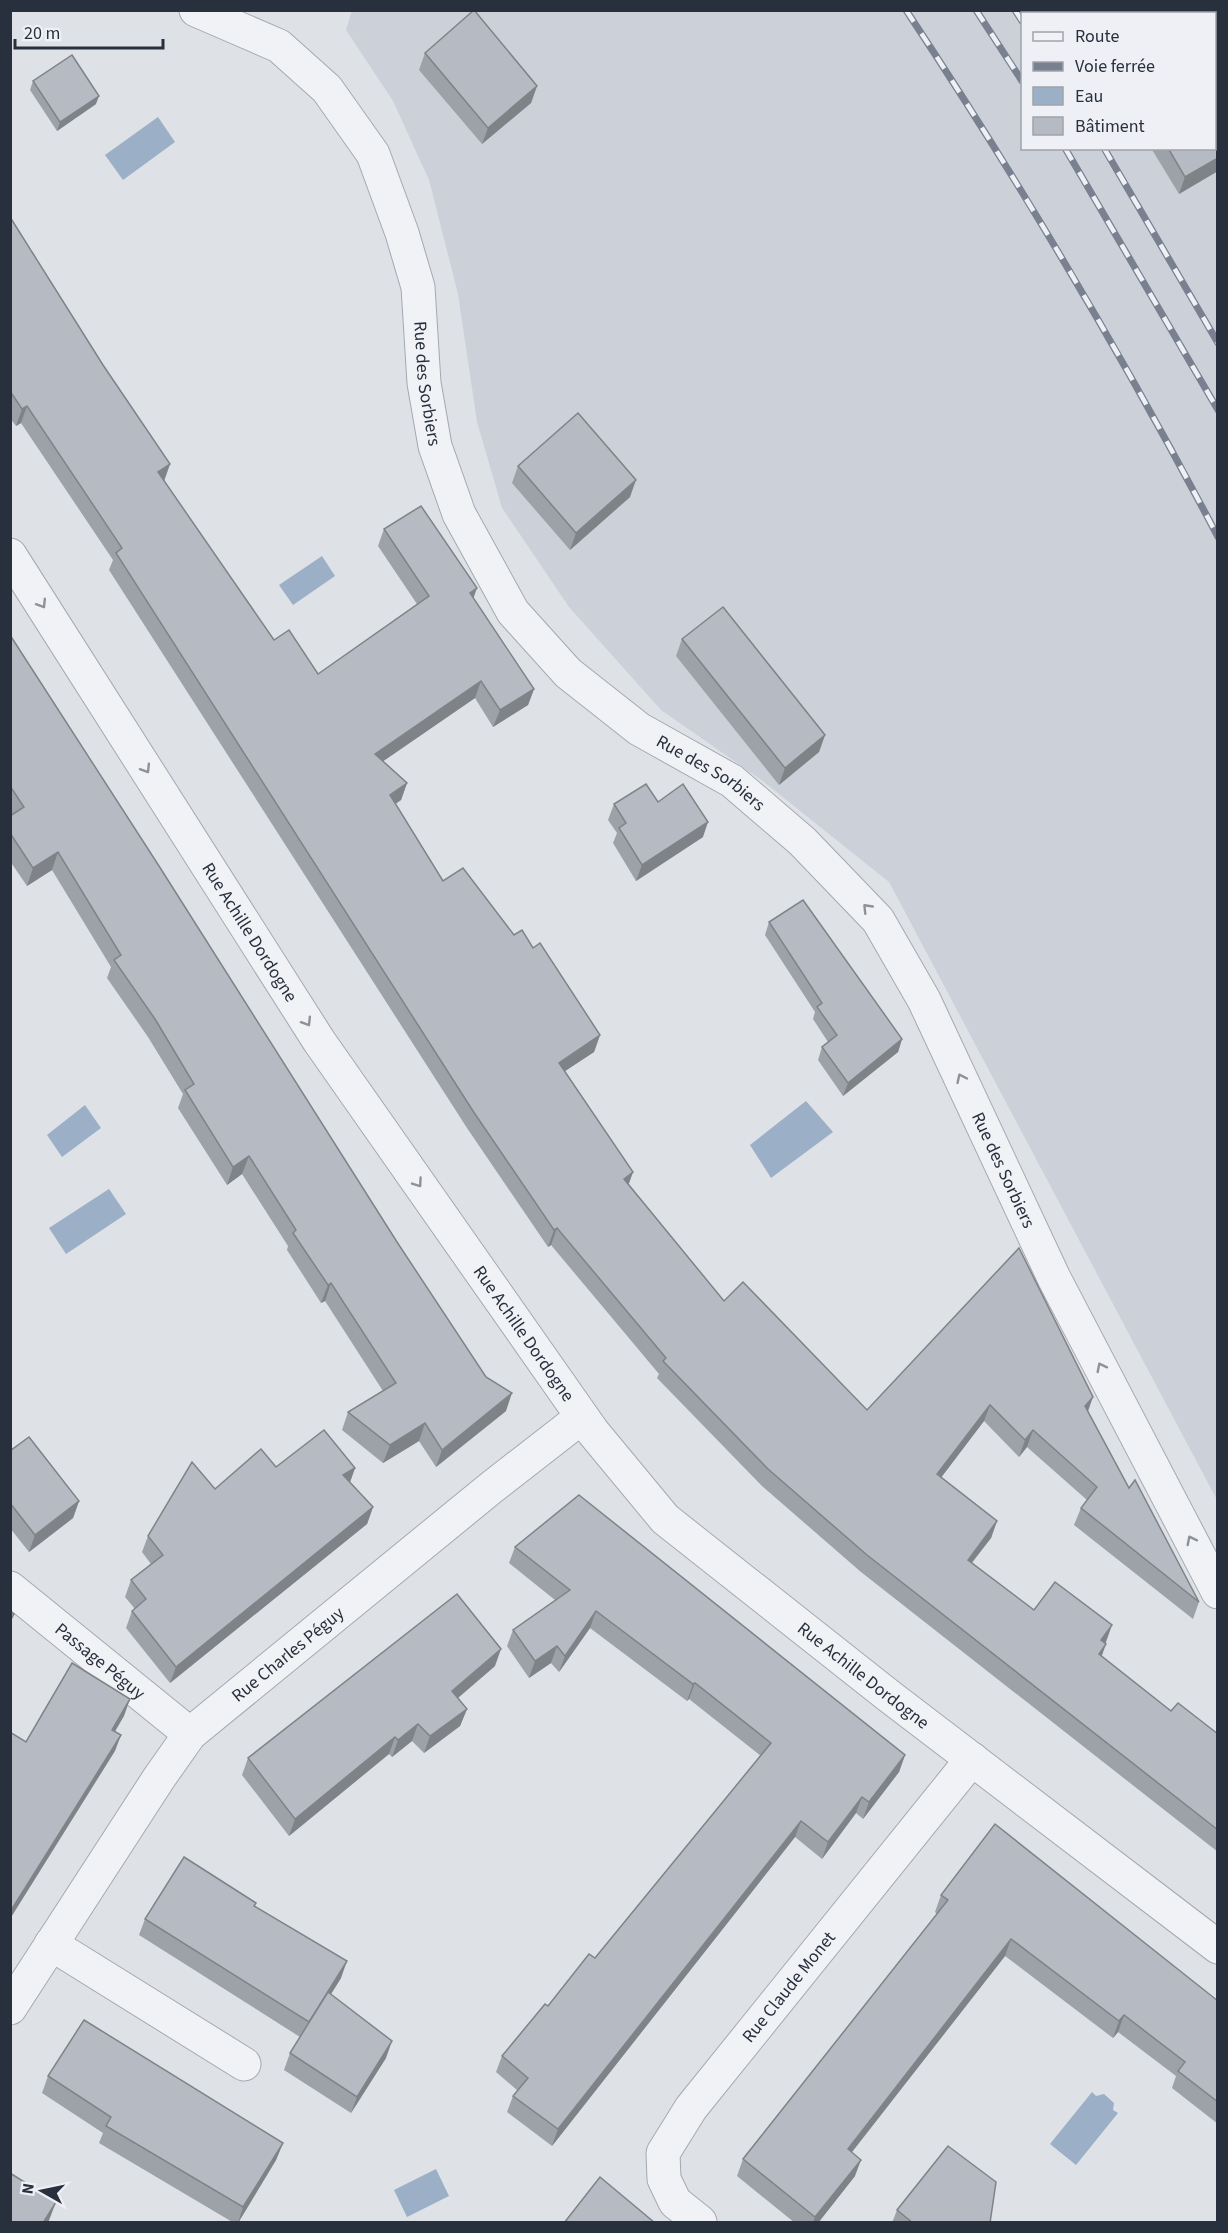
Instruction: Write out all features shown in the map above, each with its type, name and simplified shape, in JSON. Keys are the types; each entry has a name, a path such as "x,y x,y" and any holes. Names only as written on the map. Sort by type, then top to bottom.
{"street":[{"name":"Rue des Sorbiers","path":"196,10 279,46 327,89 373,154 402,233 418,287 424,382 435,447 459,514 513,612 568,673 639,729 741,789 802,841 879,920 924,1000 1054,1278 1218,1592"},
{"name":"Rue Achille Dordogne","path":"10,555 319,1041 582,1417 665,1519 972,1759 1218,1947"},
{"name":"Rue Charles Péguy","path":"10,2008 190,1734 492,1487 582,1417"},
{"name":"Passage Péguy","path":"10,1588 190,1734"},
{"name":"Rue Claude Monet","path":"700,2223 675,2202 664,2179 663,2153 691,2108 972,1759"},
{"path":"51,1944 244,2064"}],"shaded area":[{"path":"352,10 1167,10 1168,12 1021,12 1021,150 1216,150 1217,116 1217,1500 889,882 760,779 661,710 569,607 502,508 477,422 458,294 429,180 393,101 346,30"}],"water":[{"path":"158,117 175,142 123,180 105,155"},
{"path":"322,556 335,576 293,605 279,585"},
{"path":"806,1101 833,1132 771,1178 750,1145"},
{"path":"85,1105 101,1128 62,1157 47,1135"},
{"path":"109,1189 126,1214 66,1254 49,1228"},
{"path":"1092,2092 1096,2096 1104,2094 1114,2103 1113,2110 1118,2113 1076,2165 1050,2144"},
{"path":"436,2169 449,2196 407,2217 394,2190"}],"building":[{"path":"474,10 537,86 488,128 425,53"},
{"path":"1084,10 1184,10 1185,12 1085,12"},
{"path":"72,55 99,96 60,122 33,81"},
{"path":"1216,86 1218,89 1218,158 1185,177 1169,150 1216,150"},
{"path":"10,217 103,365 170,464 158,472 274,640 289,630 318,674 429,596 384,529 421,506 477,588 470,593 534,689 500,710 481,681 375,754 407,783 390,795 443,881 463,868 514,935 522,930 533,948 540,943 600,1035 559,1063 633,1172 624,1179 724,1301 743,1282 867,1410 1019,1248 1093,1397 1085,1406 1129,1488 1135,1480 1199,1602 1081,1508 1097,1487 1033,1430 1025,1440 990,1405 937,1474 997,1521 968,1560 1034,1610 1055,1582 1112,1625 1101,1640 1106,1644 1099,1654 1171,1711 1178,1703 1218,1734 1218,1830 867,1555 768,1469 663,1361 666,1358 557,1228 554,1230 473,1111 116,553 122,548 27,406 22,409 10,391"},
{"path":"578,413 636,480 576,533 518,466"},
{"path":"723,607 825,735 785,768 682,639"},
{"path":"10,635 397,1242 486,1377 512,1393 442,1450 425,1423 390,1445 348,1412 396,1383 331,1283 328,1285 293,1233 296,1230 249,1156 233,1167 185,1090 194,1084 155,1019 114,960 121,955 58,852 33,868 10,833 10,816 24,807 10,786"},
{"path":"646,784 658,802 683,784 708,822 642,865 619,828 626,823 614,804"},
{"path":"803,900 902,1039 848,1083 822,1047 837,1035 817,1007 822,1003 769,922"},
{"path":"324,1430 355,1468 343,1475 373,1507 176,1667 132,1611 146,1599 131,1580 163,1555 148,1536 192,1462 215,1489 261,1449 276,1467"},
{"path":"29,1437 79,1501 35,1535 10,1503 10,1451"},
{"path":"579,1495 905,1755 869,1802 862,1797 828,1842 801,1821 558,2129 513,2096 528,2078 502,2056 545,2004 548,2006 589,1954 595,1958 771,1743 695,1683 693,1684 596,1611 565,1656 557,1646 535,1661 513,1630 570,1590 515,1547"},
{"path":"457,1594 501,1649 452,1691 467,1709 430,1736 418,1724 398,1740 395,1737 295,1819 248,1758"},
{"path":"72,1663 130,1699 112,1730 121,1735 10,1912 10,1732 26,1742"},
{"path":"995,1824 1218,2001 1218,2102 1178,2071 1185,2062 1124,2015 1119,2021 1011,1939 848,2149 861,2160 815,2217 743,2159 948,1900 941,1895"},
{"path":"184,1857 256,1903 254,1906 347,1961 309,2022 145,1919"},
{"path":"328,1992 392,2041 357,2097 290,2053"},
{"path":"84,2020 283,2143 243,2207 106,2126 111,2117 48,2076"},
{"path":"948,2146 996,2182 990,2223 913,2223 897,2210"},
{"path":"10,2173 56,2202 43,2223 10,2223"},
{"path":"600,2177 655,2223 564,2223"}],"railway":[{"path":"906,10 989,139 1069,270 1145,402 1218,537"},
{"path":"976,10 1021,79"},
{"path":"1015,10 1021,19"},
{"path":"1066,150 1218,410"},
{"path":"1105,150 1218,343"}]}
